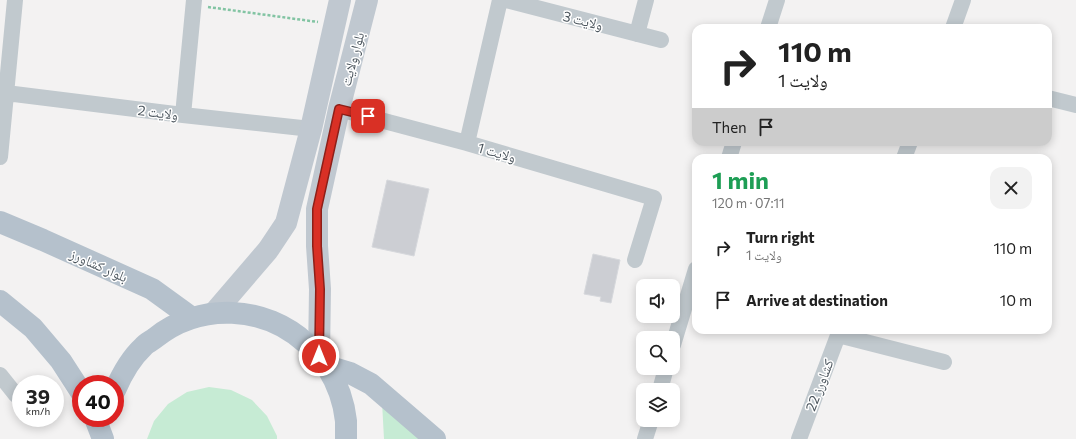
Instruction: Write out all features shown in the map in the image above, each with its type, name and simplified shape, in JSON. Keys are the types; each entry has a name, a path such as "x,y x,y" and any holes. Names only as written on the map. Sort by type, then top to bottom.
{"main road":[{"name":"بلوار کشاورز","path":"0,222 152,290 192,318"},
{"path":"0,301 33,328 61,361 72,378"},
{"path":"122,375 125,369 143,347 166,329 192,318 214,313 244,314 272,321 298,336 323,361 340,392 346,420 346,439"},
{"path":"323,361 370,384 435,439"},
{"path":"98,427 103,439"},
{"path":"107,427 108,439"}],"street":[{"path":"0,157 15,0"},
{"name":"بلوار ولایت","path":"214,313 268,250 286,223 311,129 340,0"},
{"name":"بلوار ولایت","path":"323,361 317,246 317,209 339,109 367,0"},
{"path":"467,144 500,0"},
{"name":"ولایت 3","path":"506,0 661,40"},
{"path":"638,34 646,0"},
{"path":"769,24 777,0"},
{"path":"954,24 963,0"},
{"path":"183,116 194,2"},
{"name":"ولایت 2","path":"6,93 183,116 311,129"},
{"path":"1052,99 1076,105"},
{"name":"ولایت 1","path":"339,109 654,198 635,260"},
{"path":"677,331 692,282"},
{"name":"کشاورز 22","path":"799,439 838,334"},
{"path":"846,334 944,362"},
{"path":"0,375 16,395 0,394"},
{"path":"645,439 648,427"}],"path":[{"path":"194,2 334,24"}],"green space":[{"path":"209,387 231,390 252,400 267,416 277,439 147,439 154,421 168,404 187,392"},
{"path":"382,402 427,439 384,439"}],"building":[{"path":"387,180 429,189 414,256 372,247"},
{"path":"593,254 620,260 611,303 600,301 601,297 584,294"}],"route":[{"path":"319,356 320,289 317,246 317,209 339,109 368,116"}]}
